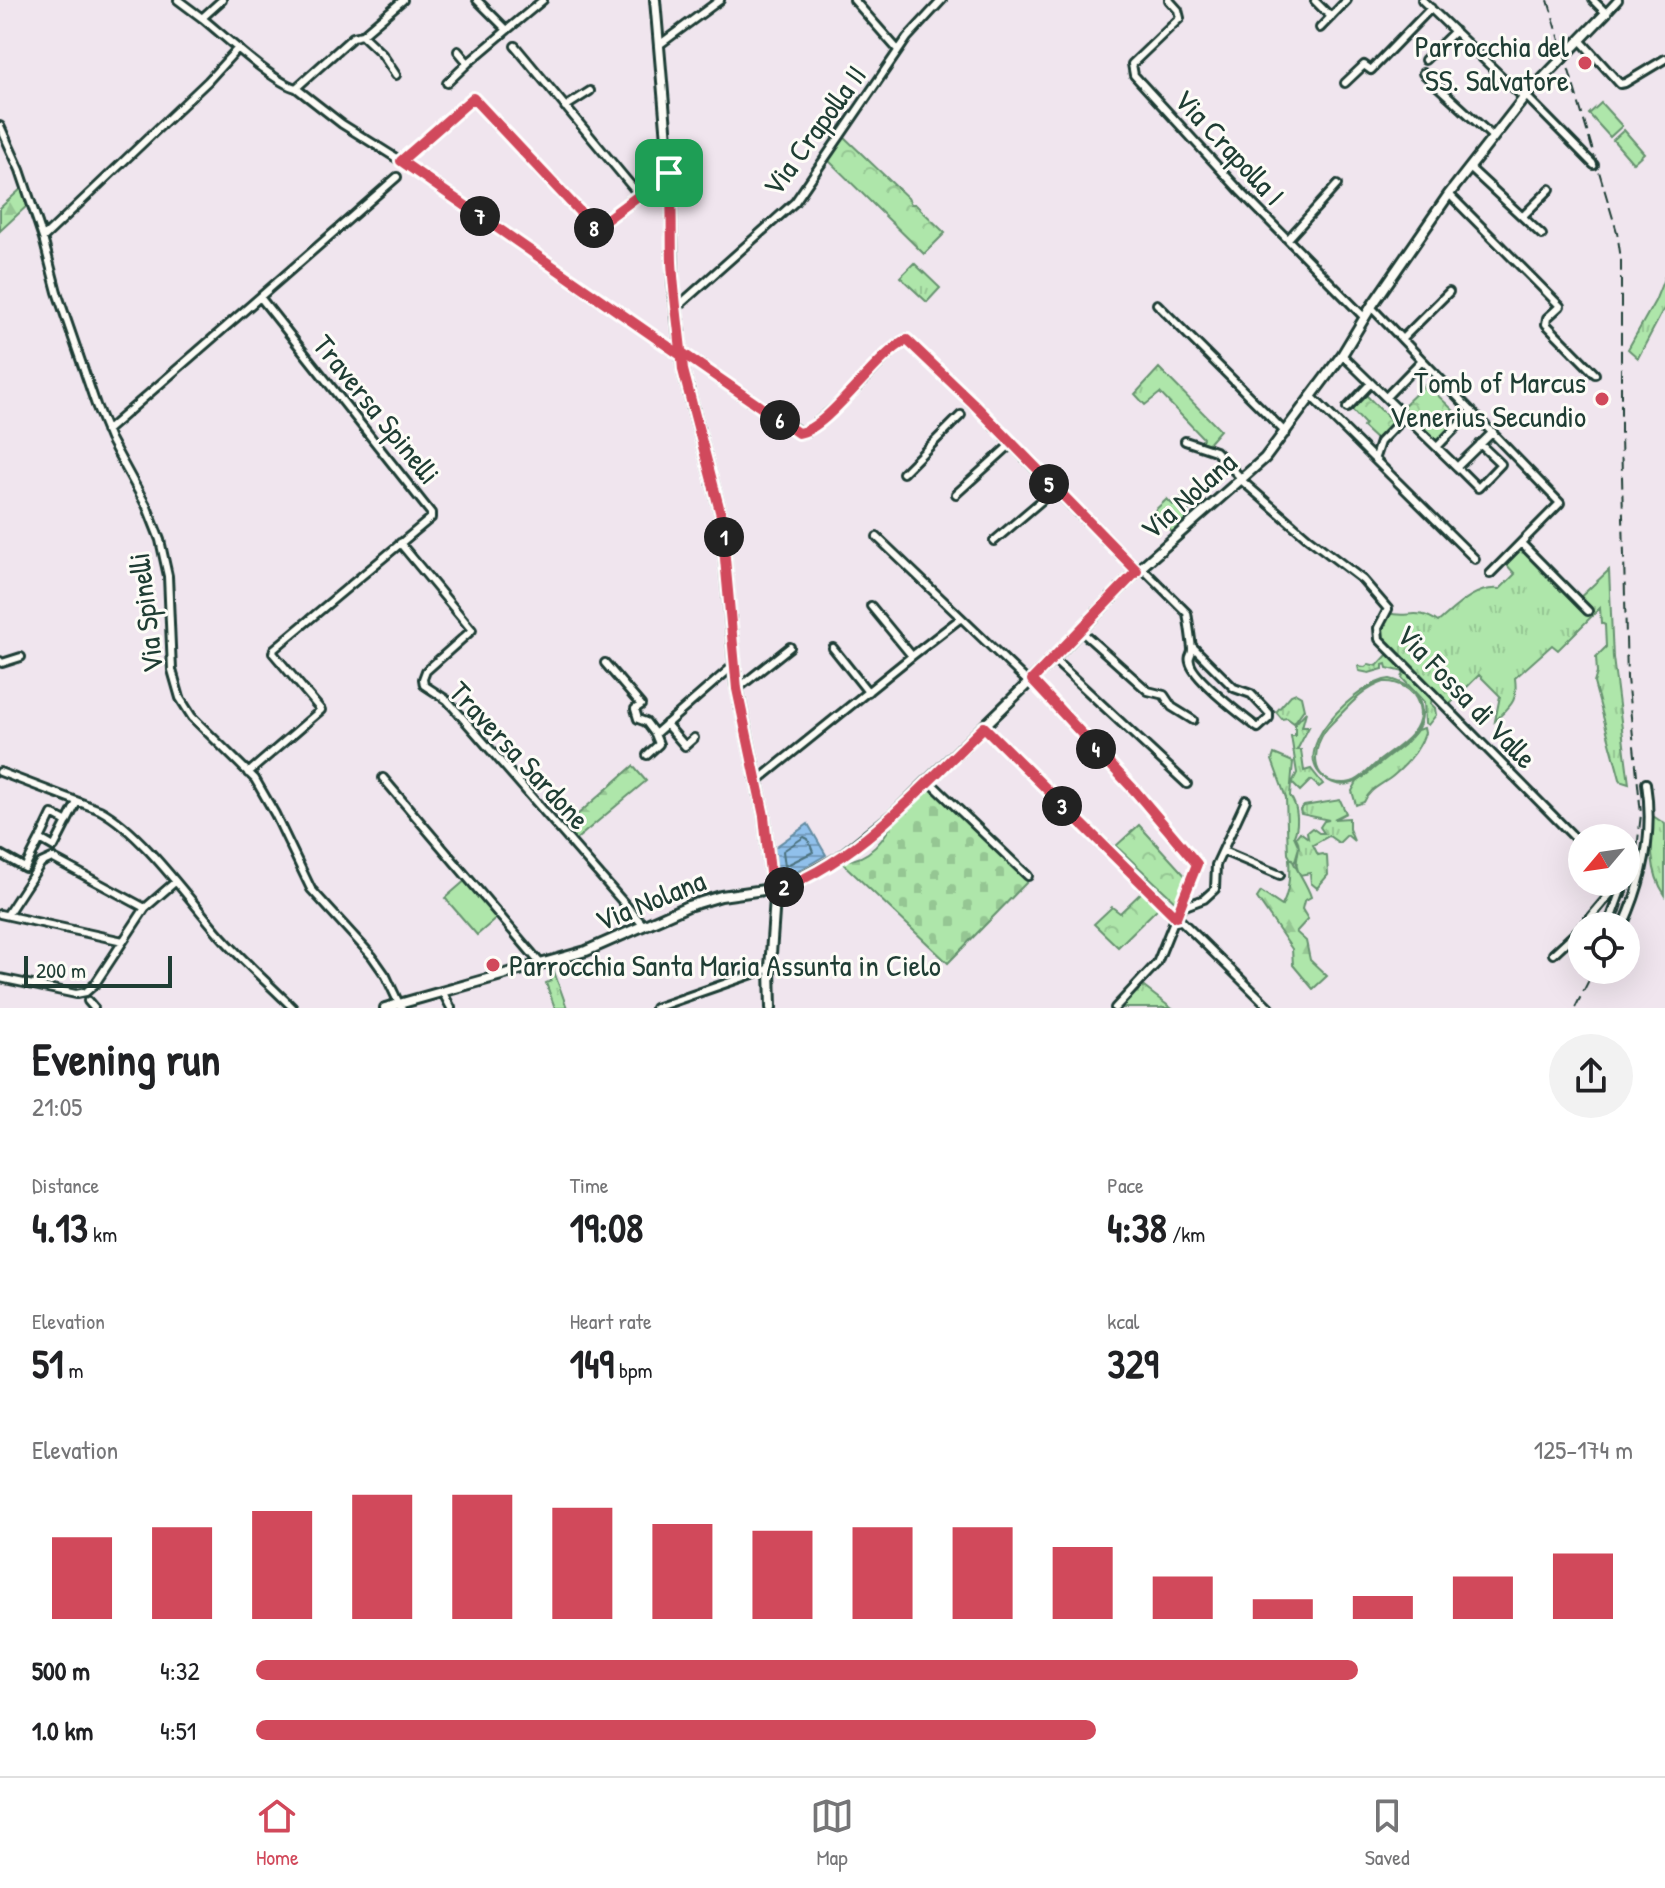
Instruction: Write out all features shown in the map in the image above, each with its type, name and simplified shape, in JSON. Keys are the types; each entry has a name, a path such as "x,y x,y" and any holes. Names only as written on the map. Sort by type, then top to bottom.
{"street":[{"path":"178,0 342,124 401,161 798,433 811,428 851,393 895,347 907,340 1055,489 1187,613 1188,635 1193,647 1234,688 1251,694 1269,713 1265,723 1258,728 1210,688 1191,667 1193,647"},
{"path":"202,18 222,0"},
{"path":"296,88 353,37 362,35 403,0"},
{"path":"477,0 507,30"},
{"path":"447,83 543,0"},
{"path":"655,0 683,370 721,515 737,689 764,816 775,898 770,968 771,1008"},
{"path":"659,45 720,0"},
{"path":"854,0 898,50"},
{"name":"Via Crapolla II","path":"676,308 795,202 898,50 942,0"},
{"name":"Via Crapolla I","path":"1169,0 1178,10 1180,18 1132,64 1134,75 1241,192 1365,318"},
{"path":"1320,28 1347,0"},
{"path":"1422,0 1594,165"},
{"path":"1593,0 1606,13 1618,0"},
{"path":"1315,1 1331,17"},
{"path":"1345,83 1364,65 1371,70 1431,8"},
{"name":"Via Nolana","path":"385,1008 586,951 688,906 721,896 786,887 840,857 894,814 1081,631 1139,569 1265,458 1342,355 1371,307 1449,194 1525,97 1606,13"},
{"path":"1425,60 1455,31"},
{"path":"362,35 382,54 396,75"},
{"path":"1580,40 1620,84 1665,59"},
{"path":"515,46 639,195"},
{"path":"43,238 197,92 238,48"},
{"path":"458,51 468,63"},
{"path":"1423,73 1493,137"},
{"path":"565,107 590,91"},
{"path":"401,161 473,98 592,227 598,228 669,173"},
{"name":"Via Spinelli","path":"0,126 14,151 57,292 106,431 147,507 160,540 168,576 172,670 180,698 192,717 255,779 311,889 372,956 400,1006"},
{"path":"1470,168 1542,235"},
{"path":"106,431 397,177"},
{"path":"1288,239 1337,185"},
{"path":"1523,216 1550,189"},
{"path":"1449,194 1560,306 1547,318 1546,324 1595,374"},
{"path":"1402,339 1449,292"},
{"name":"Traversa Spinelli","path":"260,297 430,510 431,518 400,543"},
{"path":"1157,304 1286,433"},
{"path":"1371,307 1560,503 1490,574"},
{"path":"1342,355 1478,488 1501,464 1480,444"},
{"path":"1386,397 1422,360"},
{"path":"1347,408 1371,383"},
{"path":"1312,397 1475,559"},
{"path":"1437,447 1472,411"},
{"path":"903,473 961,415"},
{"path":"1375,458 1380,442 1405,416"},
{"path":"1457,467 1493,432"},
{"path":"1185,441 1215,451 1242,479"},
{"path":"956,494 1011,444"},
{"name":"Via Fossa di Valle","path":"1242,479 1308,538 1371,587 1388,609 1378,628 1379,639 1568,831"},
{"path":"994,541 1055,489"},
{"path":"877,537 1030,682 1136,792 1197,864 1157,963 1115,1008"},
{"path":"248,773 321,710 273,653 274,649 400,543"},
{"name":"Traversa Sardone","path":"400,543 472,628 426,671 424,685 447,700 644,926"},
{"path":"1521,543 1588,611"},
{"path":"871,606 912,656"},
{"path":"756,782 961,618"},
{"path":"1081,631 1148,691 1164,695 1172,707 1193,720"},
{"path":"737,689 790,647"},
{"path":"833,648 868,692"},
{"path":"0,661 21,657"},
{"path":"1053,659 1187,784"},
{"path":"605,663 641,705 635,709 638,719 646,722 655,734 659,744 647,755"},
{"path":"655,734 734,665"},
{"path":"666,724 685,746 694,738"},
{"path":"984,727 1270,1008"},
{"path":"0,772 114,818 221,936 293,1008"},
{"path":"383,778 540,963"},
{"path":"928,780 1028,876"},
{"path":"1630,912 1636,898 1648,842 1650,821 1646,783"},
{"path":"1180,908 1204,899 1215,889 1216,865 1246,800"},
{"path":"40,839 54,847 77,802"},
{"path":"0,854 25,868 52,814 67,822"},
{"path":"1223,851 1280,875"},
{"path":"123,941 4,915 41,863 52,858 145,908"},
{"path":"0,978 82,993 95,984 145,908 175,882"},
{"path":"1594,912 1608,896"},
{"path":"1553,954 1568,940"},
{"path":"655,1008 770,968"},
{"path":"442,991 451,1008"},
{"path":"88,1001 94,1008"}],"green space":[{"path":"1601,103 1622,126 1610,137 1589,114"},
{"path":"1624,130 1644,153 1633,163 1613,140"},
{"path":"843,136 911,204 915,204 945,233 924,254 827,159"},
{"path":"23,187 29,204 0,231 0,208"},
{"path":"914,263 940,288 927,302 900,277"},
{"path":"1665,276 1665,307 1638,358 1628,349"},
{"path":"1159,368 1220,430 1206,446 1201,442 1203,438 1160,393 1145,405 1135,394"},
{"path":"1426,384 1454,411 1448,418 1456,426 1437,445 1400,409"},
{"path":"1364,393 1395,424 1378,441 1349,407"},
{"path":"1182,497 1193,508 1183,514 1188,520 1173,533 1152,513 1167,499 1173,505"},
{"path":"1520,549 1574,603 1609,570 1613,658 1629,784 1620,779 1594,683 1596,657 1606,647 1600,608 1558,650 1552,645 1515,678 1512,702 1495,721 1500,696 1479,675 1448,706 1381,639 1379,630 1388,613 1424,615 1438,622 1474,594 1500,589 1515,574 1505,563"},
{"path":"1388,654 1432,697 1431,704 1436,715 1428,725 1425,723 1424,702 1402,678 1404,672 1387,668 1386,664 1383,669 1369,673 1359,671 1358,666 1377,666"},
{"path":"1390,679 1403,684 1411,689 1419,700 1421,721 1417,730 1402,746 1363,778 1340,785 1332,782 1344,783 1359,778 1409,737 1419,721 1418,703 1409,690 1389,682 1376,685 1355,700 1324,732 1319,741 1316,761 1321,773 1316,769 1314,754 1319,737 1330,720 1361,692 1377,683"},
{"path":"1296,693 1301,696 1304,709 1294,723 1287,718 1282,719 1276,712"},
{"path":"1306,712 1302,727 1309,727 1297,750 1301,750 1304,771 1311,769 1323,784 1319,787 1311,780 1300,791 1292,783 1297,773 1291,736 1295,736 1295,724"},
{"path":"1424,728 1423,739 1408,762 1373,790 1364,802 1356,805 1352,791 1357,782 1407,742 1417,730"},
{"path":"1274,754 1293,762 1290,796 1296,810 1294,836 1299,847 1294,864 1288,854 1286,798 1272,760"},
{"path":"633,766 646,781 573,842 561,829"},
{"path":"930,786 1028,881 948,963 839,860 859,858 868,853 888,831 896,812 907,811"},
{"path":"1340,800 1346,813 1334,819 1349,818 1354,841 1347,835 1339,843 1329,836 1313,845 1318,855 1327,857 1328,875 1317,888 1311,883 1310,873 1300,875 1296,837 1300,832 1308,838 1307,832 1312,828 1324,833 1320,827 1329,820 1301,814 1300,810 1304,806"},
{"path":"1653,816 1665,824 1665,895 1654,867"},
{"path":"1139,825 1189,880 1179,905 1116,846"},
{"path":"1289,859 1292,859 1311,897 1304,901 1302,909 1308,919 1296,932 1306,941 1310,960 1327,976 1313,989 1293,965 1292,949 1257,898 1261,892 1282,906 1288,883"},
{"path":"467,879 498,917 477,935 445,898"},
{"path":"1144,890 1160,906 1118,947 1094,924 1112,907 1120,913"},
{"path":"552,966 567,1008 555,1008 546,983 551,981 548,967"},
{"path":"1140,984 1171,1008 1118,1008"}],"water":[{"path":"808,824 826,855 786,878 777,877 774,848"}],"tunnel":[{"path":"961,415 967,408"}],"railway":[{"path":"1548,0 1617,232 1621,259 1621,436 1627,678 1641,814 1635,867 1621,912"},
{"path":"1575,1008 1587,984"}],"place":[{"name":"Parrocchia del SS. Salvatore","path":"1585,63"},
{"name":"Tomb of Marcus Venerius Secundio","path":"1602,399"},
{"name":"Parrocchia Santa Maria Assunta in Cielo","path":"493,965"}],"route":[{"path":"669,173 598,228 592,227 473,98 401,161 614,311 682,356 681,352 798,433 811,428 851,393 903,341 910,341 961,390 1137,571 1032,680 1136,792 1197,864 1176,917 984,727 894,814 840,857 786,887 772,891 764,816 737,689 721,515 683,370 682,356 681,352 680,335 673,282 669,173"}]}
